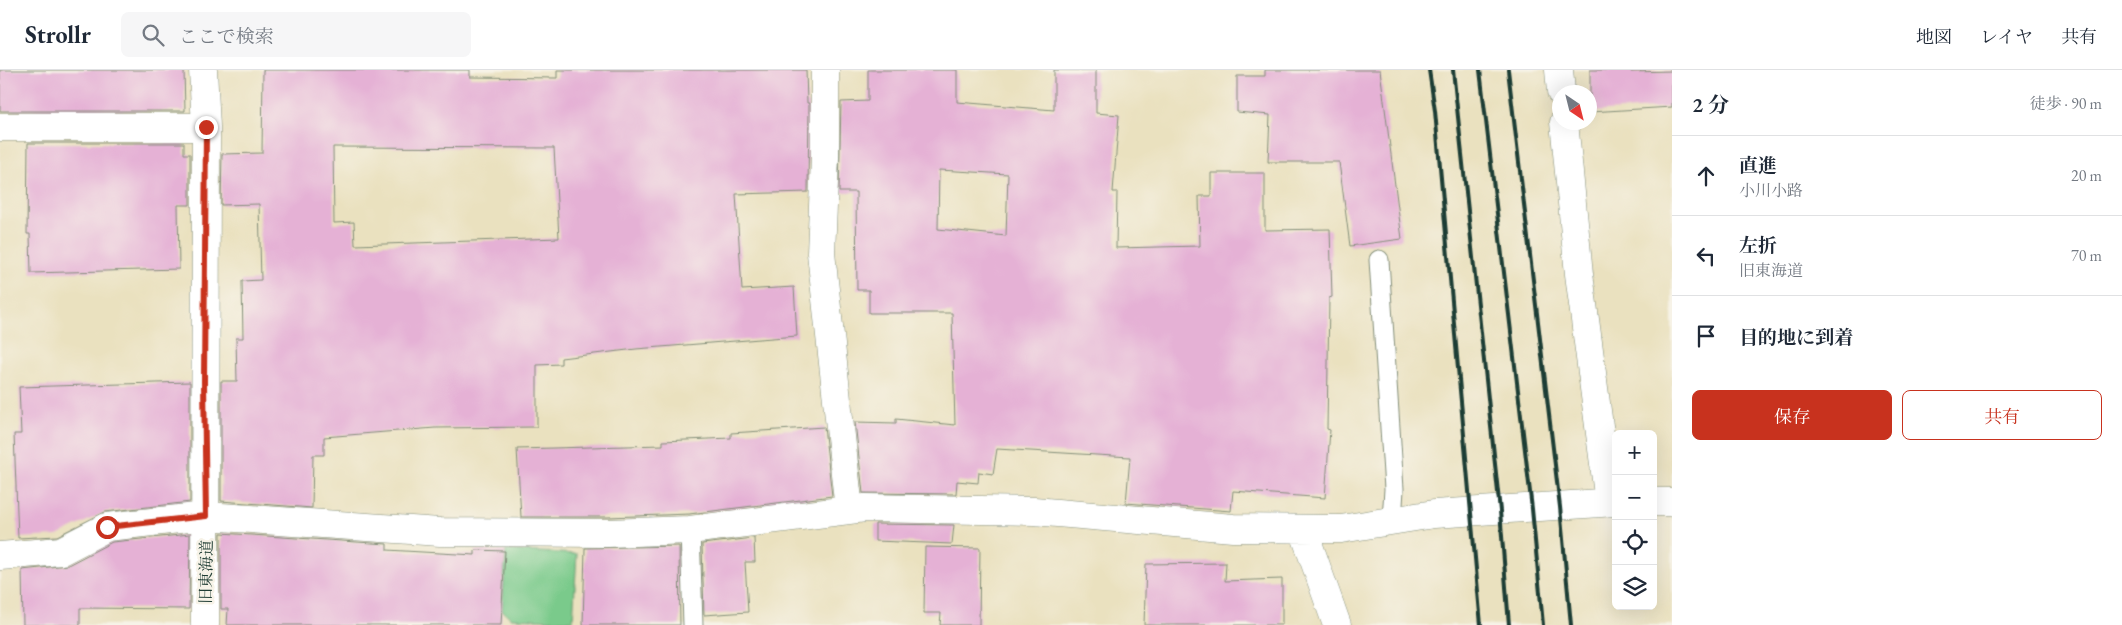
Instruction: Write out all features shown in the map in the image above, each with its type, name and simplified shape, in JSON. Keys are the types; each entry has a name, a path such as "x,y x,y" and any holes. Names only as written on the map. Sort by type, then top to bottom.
{"street":[{"name":"旧東海道","path":"203,70 206,127 205,625"},
{"path":"825,70 825,158 821,253 849,510"},
{"path":"1559,70 1561,85"},
{"path":"0,127 206,127"},
{"path":"0,556 61,551 107,527 206,516 440,532 608,533 690,530 865,508 1034,511 1233,528 1341,529 1434,514 1612,502 1579,274 1565,130"},
{"path":"1657,502 1672,502"},
{"path":"1303,529 1337,625"}],"lane":[{"path":"1379,260 1394,489 1392,521"},
{"path":"690,530 693,625"}],"green space":[{"path":"506,550 577,554 573,621 511,618 502,610"}],"building":[{"path":"0,70 184,70 185,111 0,111"},
{"path":"263,70 470,70 470,77 557,78 557,70 806,70 807,103 809,103 808,192 736,194 742,290 794,287 797,336 636,349 561,358 561,364 537,365 537,427 435,428 324,437 324,455 313,455 312,508 221,501 221,381 237,381 236,338 243,338 242,281 261,280 259,204 221,205 222,154 262,153","holes":["333,147 554,148 559,238 355,245 354,222 334,223"]},
{"path":"868,70 957,70 957,102 1054,110 1054,70 1096,70 1096,113 1119,115 1113,192 1117,192 1116,248 1200,246 1199,196 1211,196 1211,173 1265,173 1265,230 1330,229 1332,297 1329,298 1327,429 1330,430 1325,498 1233,491 1231,511 1126,503 1130,457 997,449 993,474 979,472 978,483 957,481 956,494 863,493 855,422 896,423 896,419 955,425 952,313 869,313 869,290 857,290 856,192 839,192 841,102 868,101","holes":["939,170 1008,174 1006,236 938,229"]},
{"path":"1265,70 1380,70 1402,239 1350,246 1339,162 1268,162 1270,115 1237,112 1237,76 1265,76"},
{"path":"1590,70 1672,71 1672,107 1597,112 1597,85 1590,85"},
{"path":"28,143 184,143 184,154 190,154 190,205 178,205 179,269 31,273 30,234 27,234"},
{"path":"190,382 190,502 105,512 57,536 18,538 14,434 21,434 19,387"},
{"path":"824,427 832,496 689,514 608,517 521,517 517,449 663,445 663,441 731,438 731,433"},
{"path":"875,524 954,525 952,544 875,541"},
{"path":"221,533 387,544 387,550 475,555 475,550 505,551 501,625 227,625 228,609 221,609"},
{"path":"190,534 189,609 80,608 80,625 23,625 22,570 68,565 112,542"},
{"path":"754,538 755,562 745,562 748,612 704,615 702,544"},
{"path":"679,546 680,625 583,625 585,548"},
{"path":"925,547 980,548 979,625 940,625 941,613 924,613"},
{"path":"1226,563 1225,581 1282,579 1282,625 1144,625 1146,564"}],"railway":[{"path":"1429,70 1435,111 1481,625"},
{"path":"1453,70 1500,511 1509,625"},
{"path":"1480,70 1532,509 1543,625"},
{"path":"1508,70 1560,507 1571,625"}],"route":[{"path":"107,527 206,516 204,382 206,127"}]}
